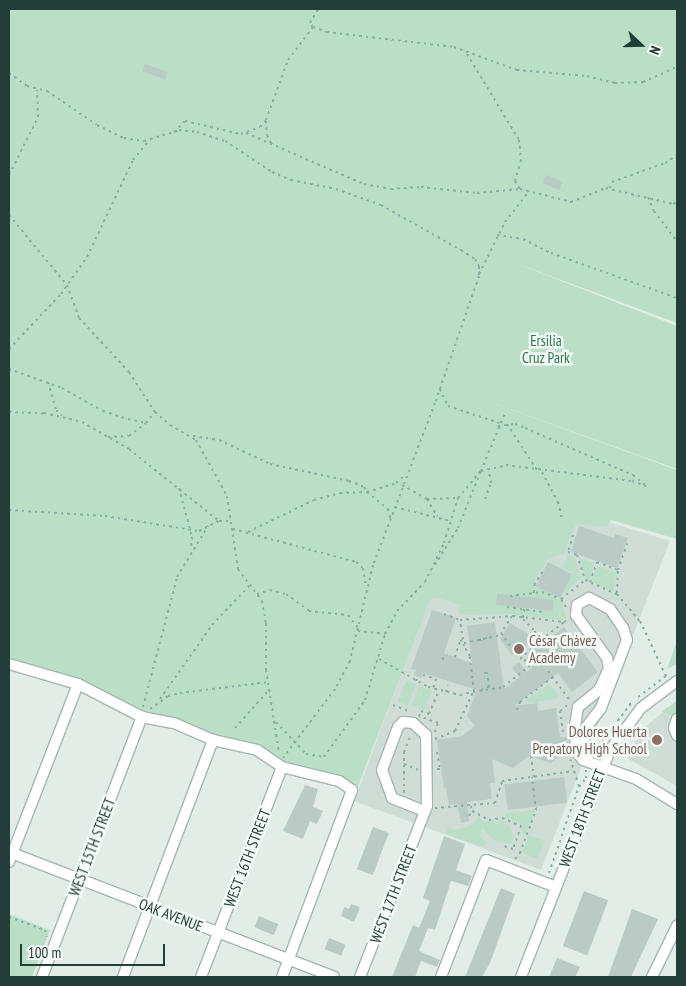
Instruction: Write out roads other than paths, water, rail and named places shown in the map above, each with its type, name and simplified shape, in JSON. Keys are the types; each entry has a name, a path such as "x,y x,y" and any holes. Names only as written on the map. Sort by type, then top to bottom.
{"street":[{"path":"589,761 584,750 584,730 608,694 626,640 623,628 610,609 589,598 577,605 576,615 607,658 609,668 600,690 577,709 574,731 577,752 583,760 653,787 677,804"},
{"path":"9,664 78,684 142,717 174,723 213,740 257,750 282,763 340,781 352,790 282,977"},
{"name":"WEST 18TH STREET","path":"521,977 602,766 630,720 677,681"},
{"path":"10,856 78,684"},
{"name":"WEST 15TH STREET","path":"42,977 142,717"},
{"path":"677,719 674,728 677,735"},
{"path":"417,720 426,735 426,808 392,798 382,770 398,727 403,722 417,720"},
{"path":"123,977 213,740"},
{"name":"WEST 16TH STREET","path":"200,977 282,763"},
{"name":"WEST 17TH STREET","path":"360,977 426,808"},
{"name":"OAK AVENUE","path":"10,856 80,879 334,977"},
{"path":"441,977 486,860 556,887"},
{"path":"652,977 677,926"}],"place":[{"name":"César Chávez Academy","path":"519,649"},
{"name":"Dolores Huerta Prepatory High School","path":"657,740"}],"park label":[{"name":"Ersilia Cruz Park","path":"546,348"}]}
